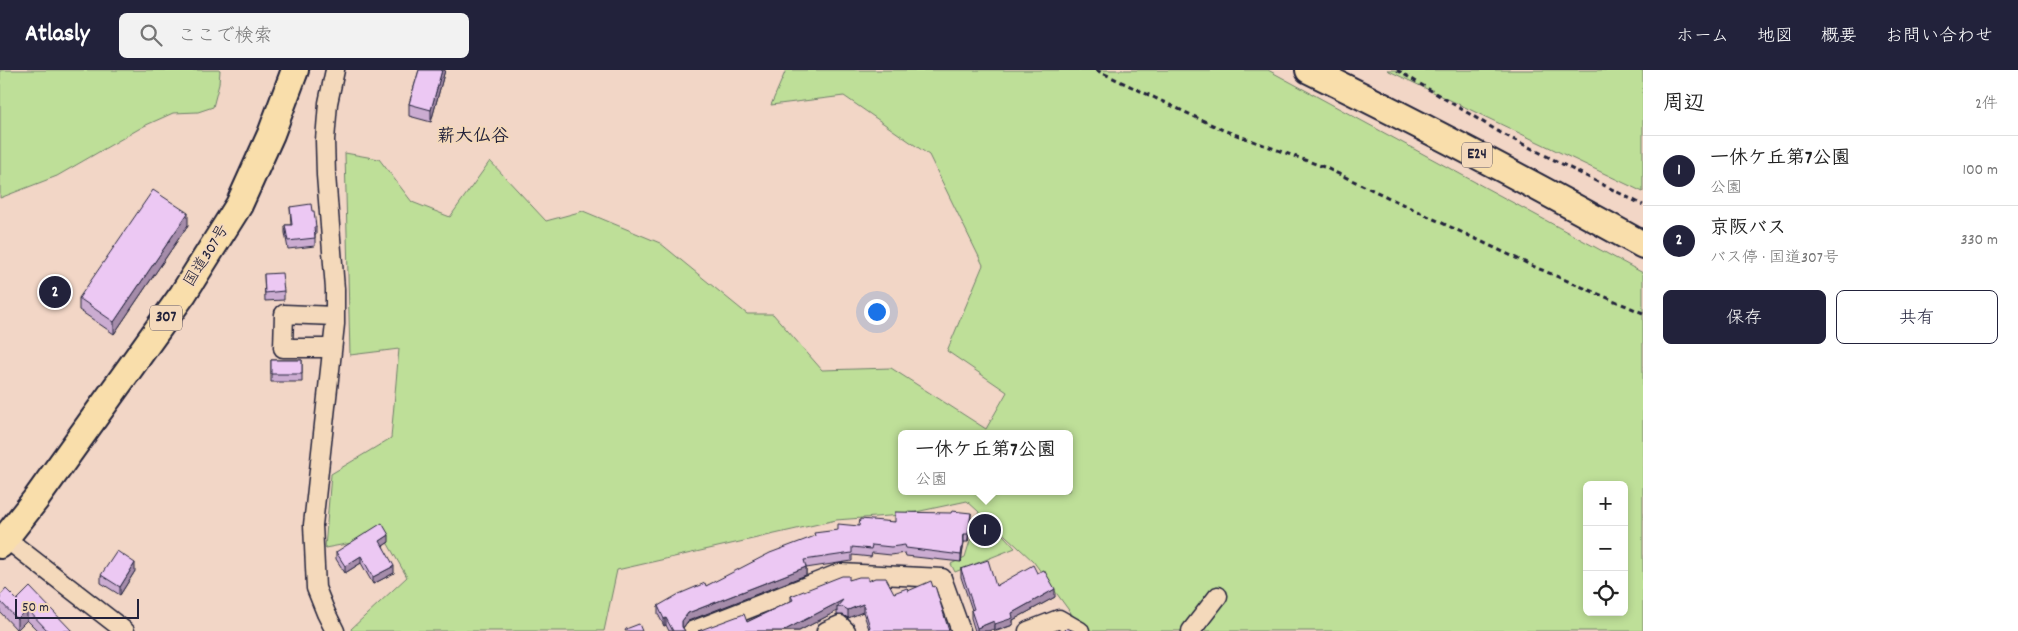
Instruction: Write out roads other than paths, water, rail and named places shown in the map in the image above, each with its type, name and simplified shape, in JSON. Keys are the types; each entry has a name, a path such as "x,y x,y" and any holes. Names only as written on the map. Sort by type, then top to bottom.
{"highway":[{"name":"国道307号","path":"2,539 36,499 183,294 234,213 271,134 295,70"},
{"name":"E24","path":"1309,70 1376,102 1514,174 1643,245"},
{"name":"E24","path":"1331,70 1544,178 1643,233"}],"street":[{"path":"335,70 328,103 325,140 335,289 335,316 313,525 316,588 335,631"},
{"path":"332,348 283,348 284,314 335,316"},
{"path":"2,539 125,631"},
{"path":"692,631 840,573 942,578 961,631"},
{"path":"1191,631 1218,596"},
{"path":"1028,631 1059,619 1080,631"},
{"path":"826,631 840,625 846,631"}],"place":[{"name":"京阪バス","path":"55,292"},
{"name":"一休ケ丘第7公園","path":"985,530"}],"district":[{"name":"薪大仏谷","path":"473,137"}]}
